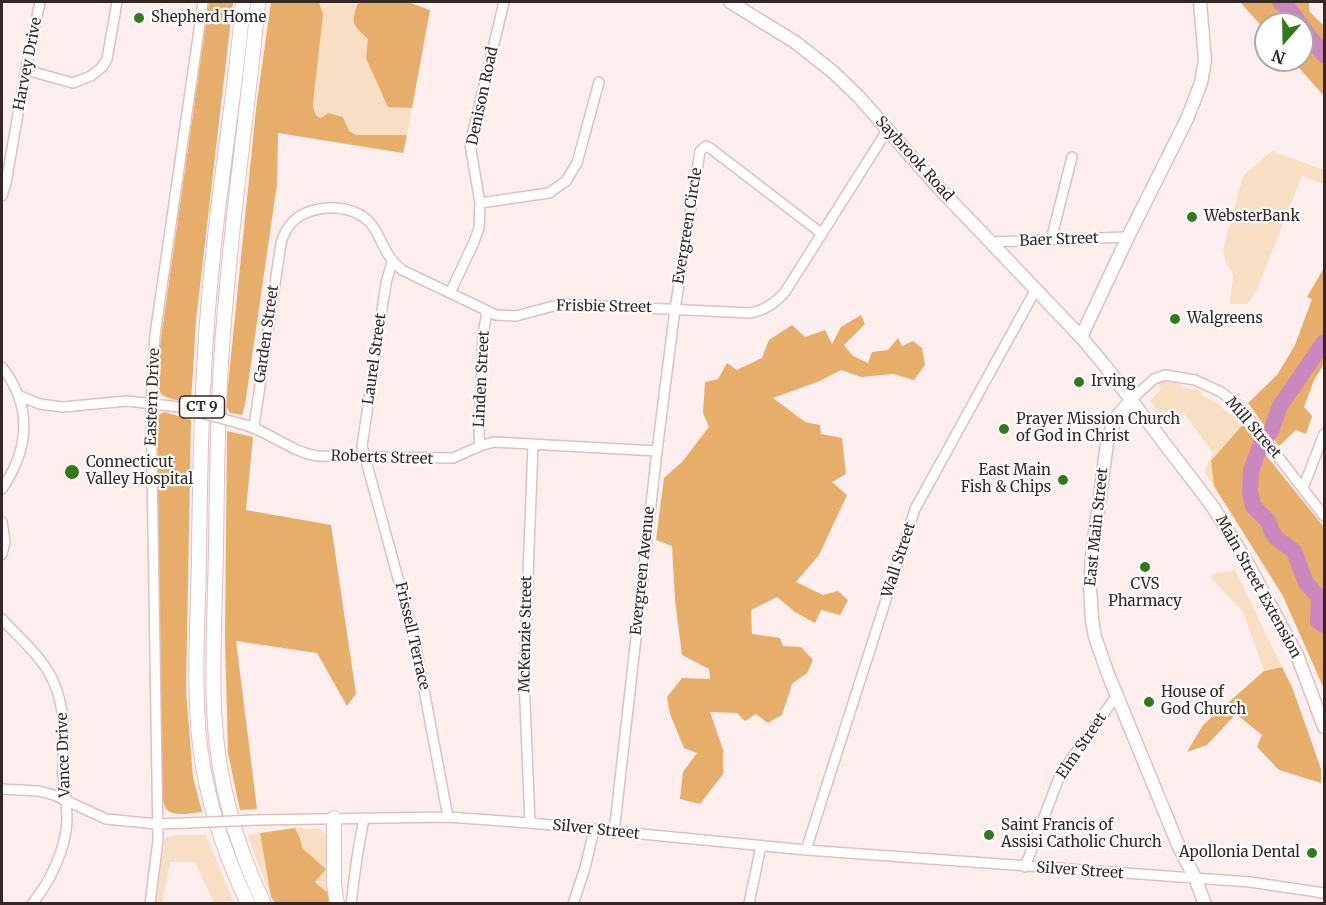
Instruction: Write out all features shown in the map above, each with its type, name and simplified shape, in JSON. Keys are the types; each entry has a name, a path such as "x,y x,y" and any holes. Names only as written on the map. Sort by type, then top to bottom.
{"highway":[{"name":"CT 9","path":"243,2 206,331 201,434 197,677 200,746 213,813 223,847 248,903"},
{"name":"CT 9","path":"258,2 232,228 223,333 218,435 214,681 217,743 230,811 250,874 264,903"},
{"path":"334,818 334,884 337,903"}],"main road":[{"name":"Saybrook Road","path":"730,2 795,42 833,72 1081,337"},
{"path":"1132,399 1081,337 1187,119 1201,83 1205,60 1200,2"},
{"name":"East Main Street","path":"1132,399 1115,419 1107,443 1097,515 1090,605 1095,638 1179,847 1205,903"},
{"name":"Main Street Extension","path":"1132,399 1214,507 1248,564 1297,655 1324,727"}],"street":[{"name":"Harvey Drive","path":"2,196 40,2"},
{"path":"26,70 73,83 91,76 102,67 110,52 117,2"},
{"name":"Eastern Drive","path":"150,903 156,866 157,824 151,404 155,335 203,2"},
{"name":"Denison Road","path":"450,293 474,242 480,220 480,203 470,144 504,2"},
{"path":"480,203 549,193 566,181 577,163 599,82"},
{"name":"Frisbie Street","path":"281,243 284,233 299,215 326,207 340,208 351,210 372,226 392,262 402,270 496,315 516,316 561,304 750,313 761,311 771,306 785,292 888,129"},
{"name":"Evergreen Circle","path":"675,309 698,159 704,147 710,148 821,233"},
{"path":"1051,240 1072,157"},
{"name":"Baer Street","path":"991,242 1128,237"},
{"name":"Garden Street","path":"254,426 281,243"},
{"name":"Laurel Street","path":"364,456 362,446 386,283 392,262"},
{"name":"Wall Street","path":"806,850 915,509 1036,289"},
{"name":"Evergreen Avenue","path":"614,832 675,309"},
{"name":"Linden Street","path":"480,446 483,334 488,312"},
{"path":"2,367 20,396 24,436 11,476 2,489"},
{"name":"Mill Street","path":"1132,399 1154,380 1171,375 1195,380 1221,392 1236,403 1324,516"},
{"name":"Roberts Street","path":"20,396 40,404 63,407 127,401 179,407 254,426 307,454 317,456 453,459 494,442 657,451"},
{"path":"1303,488 1324,434"},
{"name":"McKenzie Street","path":"530,823 524,679 533,445"},
{"name":"Frissell Terrace","path":"364,456 414,637 448,817"},
{"path":"2,522 5,542 2,554"},
{"name":"Vance Drive","path":"2,619 36,654 54,681 62,707 65,734 63,775 67,822 59,855 41,891 32,903"},
{"name":"Elm Street","path":"1025,867 1060,776 1117,695"},
{"name":"Silver Street","path":"2,789 38,791 66,800 106,819 157,824 448,817 806,850 1250,882 1324,893"},
{"path":"351,903 364,818"},
{"path":"573,903 585,868 594,830"},
{"path":"749,903 761,846"}],"shaded area":[{"path":"209,2 233,2 196,320 191,403 162,395 158,385 157,366"},
{"path":"271,2 319,2 323,15 313,104 317,116 321,118 328,113 343,117 349,131 356,135 407,135 403,153 278,133 277,184 242,415 230,413 226,406 256,109"},
{"path":"319,2 360,2 357,3 388,107 412,108 407,135 356,135 332,115 328,113 321,118 314,112 323,15"},
{"path":"360,2 408,2 430,10 412,108 388,107 366,58 368,39 354,24 354,16"},
{"path":"1240,2 1309,2 1310,12 1254,12 1254,18"},
{"path":"1314,16 1324,26 1324,96 1303,72 1314,72"},
{"path":"1272,151 1324,170 1324,184 1302,176 1256,292 1247,304 1230,304 1233,275 1226,263 1223,250 1243,176"},
{"path":"1324,268 1324,364 1314,380 1304,407 1312,416 1306,434 1296,430 1279,446 1248,403 1277,375 1295,345 1312,299 1307,297"},
{"path":"861,315 865,324 844,345 853,356 868,363 872,352 888,350 898,338 902,346 913,341 922,348 925,365 914,380 893,374 861,377 841,370 820,381 773,398 805,422 820,425 821,434 842,438 846,474 832,482 847,495 819,555 796,582 823,595 838,591 848,600 840,615 821,610 815,623 795,612 777,597 751,610 752,634 780,638 783,646 801,647 813,660 807,673 792,684 782,715 768,723 756,714 745,721 737,713 710,712 723,750 723,774 700,804 680,799 683,772 697,753 684,748 670,714 667,697 682,678 710,679 709,669 682,655 675,600 672,546 656,540 664,478 682,462 709,427 703,413 705,382 718,379 727,363 737,370 762,358 769,340 792,325 805,337 825,330 832,344 841,327"},
{"path":"1171,382 1185,388 1202,391 1201,395 1220,404 1230,414 1237,415 1245,422 1211,461 1214,486 1204,472 1213,453 1184,413 1171,428 1150,401 1161,389 1158,384"},
{"path":"165,412 191,420 186,691 193,777 202,812 187,814 171,813 164,805 162,792 158,419 160,414"},
{"path":"1245,422 1265,454 1324,527 1324,689 1283,596 1214,486 1211,461"},
{"path":"227,431 253,437 246,510 331,525 356,694 347,706 317,653 236,641 257,809 240,810 228,753 225,641"},
{"path":"1235,570 1282,667 1264,671 1243,612 1211,578 1212,574"},
{"path":"1282,667 1292,687 1321,769 1321,783 1279,770 1257,747 1262,735 1236,714 1207,745 1187,752 1203,725 1264,671"},
{"path":"295,828 320,829 326,835 329,894 315,882 325,869 301,848 300,838"},
{"path":"295,828 302,848 326,869 315,882 329,894 331,903 275,903 271,897 260,833"},
{"path":"260,833 271,897 247,835"},
{"path":"175,835 206,835 234,903 214,903 195,862 170,862 162,903 155,903 165,838"}],"waterway":[{"path":"1280,2 1292,12"},
{"path":"1314,42 1324,55"},
{"path":"1324,342 1280,406 1271,431 1260,446 1251,471 1250,491 1253,506 1268,521 1277,539 1294,551 1306,583 1319,597 1318,621 1324,625"}],"place":[{"name":"Shepherd Home","path":"139,18"},
{"name":"WebsterBank","path":"1192,217"},
{"name":"Walgreens","path":"1175,319"},
{"name":"Irving","path":"1079,382"},
{"name":"Prayer Mission Church of God in Christ","path":"1004,429"},
{"name":"Connecticut Valley Hospital","path":"72,472"},
{"name":"East Main Fish & Chips","path":"1063,480"},
{"name":"CVS Pharmacy","path":"1145,567"},
{"name":"House of God Church","path":"1149,702"},
{"name":"Saint Francis of Assisi Catholic Church","path":"989,835"},
{"name":"Apollonia Dental","path":"1312,853"}]}
